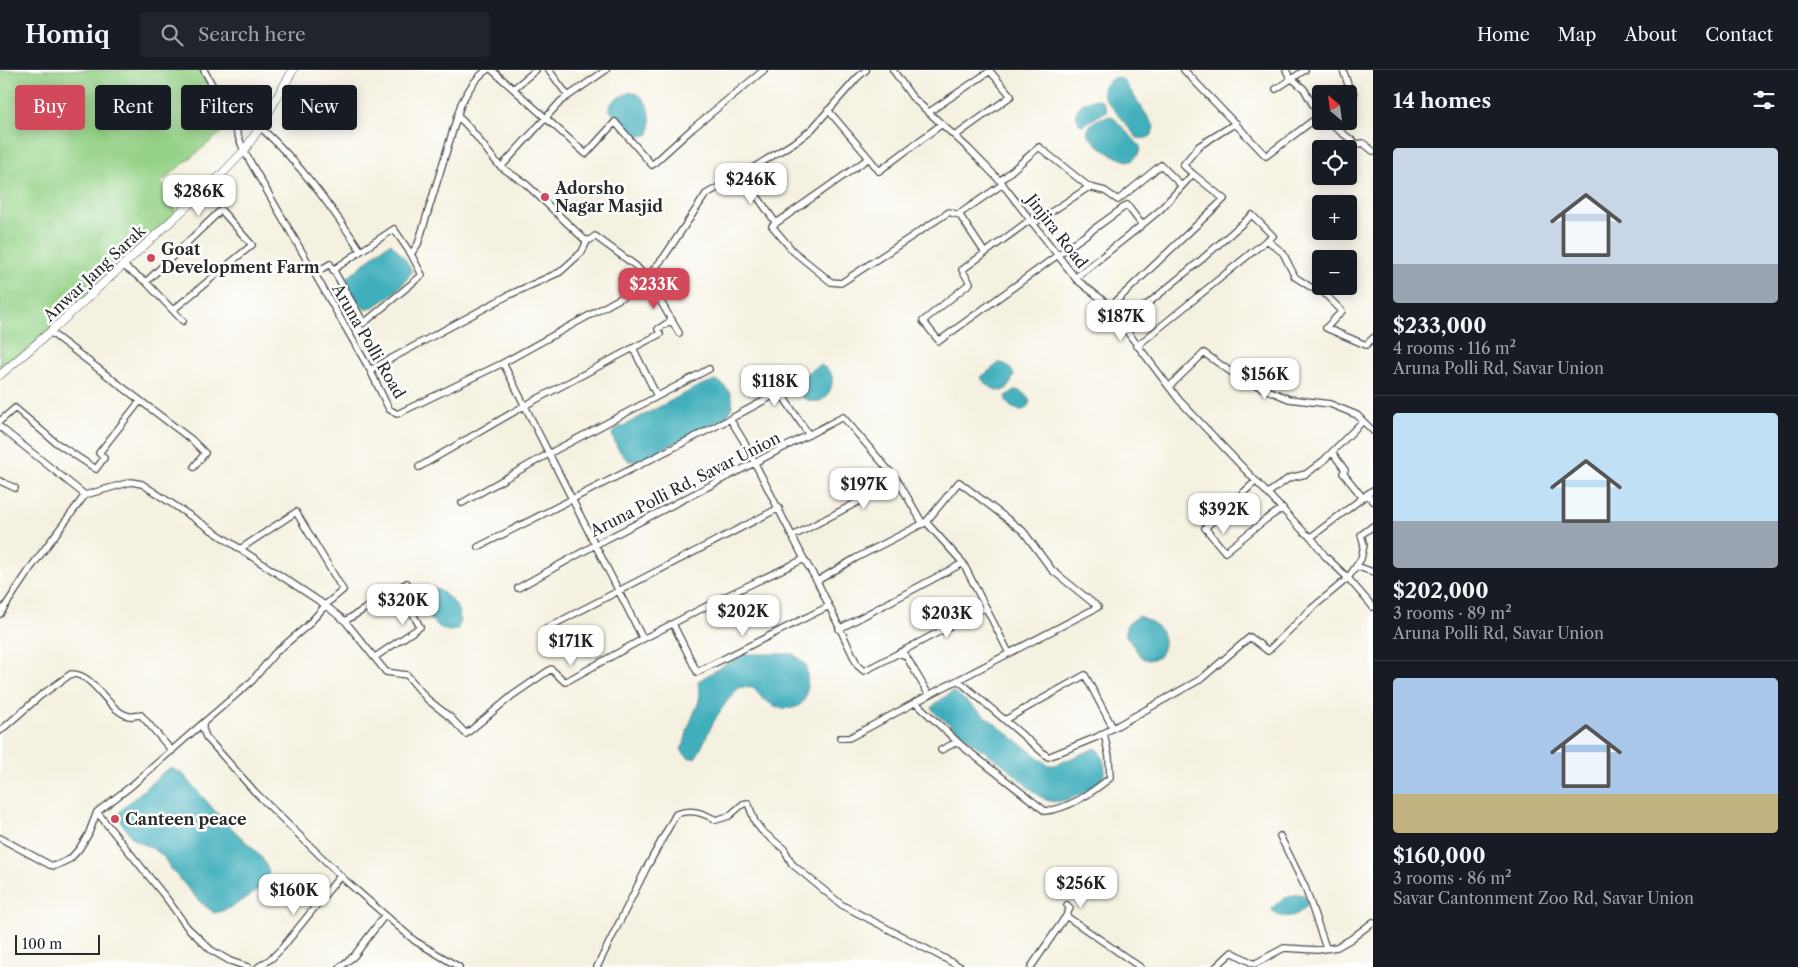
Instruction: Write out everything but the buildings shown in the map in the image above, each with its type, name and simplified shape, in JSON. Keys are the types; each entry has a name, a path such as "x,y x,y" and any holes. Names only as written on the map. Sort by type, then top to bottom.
{"main road":[{"name":"Anwar Jang Sarak","path":"272,106 293,70"},
{"name":"Anwar Jang Sarak","path":"0,375 50,332 218,178 244,151 258,130"}],"street":[{"name":"Aruna Polli Road","path":"204,70 233,123 244,151 370,370 389,409 398,414 503,363"},
{"path":"411,254 418,244 457,116 466,95 478,78 487,70"},
{"path":"492,70 586,154 616,122 652,165 693,128 764,70"},
{"path":"514,89 536,70"},
{"path":"549,70 568,96"},
{"path":"501,167 554,108 606,70"},
{"path":"643,639 503,363 637,289 685,227 706,194 742,175 798,140 812,129 866,70"},
{"name":"Jinjira Road","path":"893,70 912,97 930,112 1002,183 1075,278 1104,300 1179,400 1305,532 1312,537 1325,556 1348,578 1373,607"},
{"path":"1184,70 1266,156 1312,123"},
{"path":"1286,70 1291,78 1304,89 1312,103"},
{"path":"1276,89 1305,70"},
{"path":"1343,70 1348,85"},
{"path":"930,112 990,71 1011,96 955,136"},
{"path":"828,110 879,171 942,124"},
{"path":"457,116 468,126 501,167 526,184 587,241"},
{"path":"1109,308 1224,198 1183,165 1200,146 1236,123"},
{"path":"263,130 282,146 331,206 362,252"},
{"path":"1338,130 1357,144 1364,143 1373,150"},
{"path":"959,216 1002,183 1039,147 1089,187 1105,191 1118,200 1161,165 1182,186"},
{"path":"869,158 772,226 793,251 831,282 842,282 949,212 959,216 985,253"},
{"path":"1075,278 1160,210 1193,174"},
{"path":"742,175 776,223"},
{"path":"1089,187 1032,222 962,270 970,283 924,321 939,341 1126,205 1142,225"},
{"path":"146,282 221,210 252,245 173,310"},
{"path":"1122,324 1201,260 1252,215 1273,236 1137,346"},
{"path":"315,273 330,264 333,270 364,322 422,275 394,228 362,252 333,270"},
{"path":"370,370 509,295 560,272 582,252 587,241 595,236 636,266 647,278 679,332"},
{"path":"1267,240 1283,253 1295,277 1312,288 1321,290 1342,311 1326,328 1366,345 1373,338"},
{"path":"122,264 146,282 183,321"},
{"path":"419,467 524,406 660,334 658,328 672,320"},
{"path":"50,332 192,440 205,453 194,467"},
{"path":"633,348 657,396"},
{"path":"1169,387 1204,353 1241,379 1289,399 1330,404 1357,415 1373,431"},
{"path":"462,503 550,453 709,369"},
{"path":"478,546 780,392 809,435"},
{"path":"0,421 15,408 55,442 96,469 104,458 98,453 140,401"},
{"name":"Aruna Polli Rd, Savar Union","path":"518,588 595,545 843,417 898,481"},
{"path":"730,419 817,581 858,666 864,671 986,607"},
{"path":"1268,493 1289,478 1306,474 1323,462 1363,421"},
{"path":"0,428 85,495"},
{"path":"1332,452 1345,470 1343,473 1365,496 1373,500"},
{"path":"0,481 16,488"},
{"path":"793,536 898,481 925,523 963,563 1009,653"},
{"path":"1256,481 1205,528 1225,552 1283,508"},
{"path":"0,614 32,566 85,495 131,482 142,484 325,605 345,621 386,672 407,675 427,699 451,718 466,734 513,695 551,669 566,682 724,597 804,559"},
{"path":"817,581 856,558 925,523 959,482 1023,531 1052,570 1098,607 849,738 840,738"},
{"path":"1312,537 1373,490"},
{"path":"545,629 779,508"},
{"path":"0,838 55,866 70,859 88,835 97,812 172,752 252,681 275,653 343,590 296,512 240,549"},
{"path":"958,680 1048,757 1104,733 1201,679 1250,637 1268,651 1310,609 1348,578 1362,559 1364,544 1362,535 1373,526"},
{"path":"839,629 963,563"},
{"path":"1356,566 1373,572"},
{"path":"345,621 406,583"},
{"path":"375,656 420,627 399,588"},
{"path":"672,624 697,672 828,606"},
{"path":"899,653 906,656 929,695"},
{"path":"0,730 40,696 71,674 78,674 90,682 116,708 129,716 141,715 172,752"},
{"path":"1005,720 1085,675 1113,728"},
{"path":"915,702 957,742 1045,811 1058,810 1096,789 1110,778 1110,757 1104,733"},
{"path":"203,723 206,737 255,792 340,876 415,941 459,967"},
{"path":"941,750 957,742"},
{"path":"597,967 646,867 676,814 693,811 702,812 716,820 729,816 743,804 748,803 755,822 762,831 784,849 792,864 842,905 961,967"},
{"path":"97,812 167,898 188,927 211,950 230,962 248,967"},
{"path":"1280,836 1305,887 1326,948"},
{"path":"258,967 272,958 282,948 340,876"},
{"path":"1031,967 1066,916 1070,908 1066,906"},
{"path":"340,967 354,956 385,915"},
{"path":"1066,916 1140,967"},
{"path":"1216,967 1232,952 1252,966 1284,948 1316,950 1337,947 1373,922"}],"green space":[{"path":"0,70 202,70 211,85 181,85 181,130 224,130 161,182 177,215 0,374"}],"water":[{"path":"1116,77 1122,79 1126,84 1154,126 1152,135 1149,137 1144,139 1137,138 1104,97 1104,87"},
{"path":"631,92 642,97 648,108 651,121 649,134 637,136 631,133 621,125 609,109 614,100"},
{"path":"1099,99 1103,102 1107,111 1083,125 1079,124 1076,112 1080,106 1088,101"},
{"path":"1112,116 1140,146 1138,155 1131,161 1119,158 1106,151 1094,142 1087,132 1088,128 1096,120"},
{"path":"391,243 405,259 412,271 404,283 392,294 367,310 354,297 348,288 346,279"},
{"path":"999,363 1008,366 1014,375 1008,387 1002,391 991,388 981,377"},
{"path":"821,365 828,370 832,379 827,396 818,401 804,398 798,391 800,381 812,369"},
{"path":"716,380 726,387 732,396 732,407 726,418 639,461 629,461 620,452 612,434 615,430 699,386"},
{"path":"1015,390 1022,392 1027,397 1030,402 1027,408 1020,411 1011,407 1006,401 1006,396"},
{"path":"435,588 446,595 455,605 460,617 457,630 449,631 440,627 430,619 420,604 419,600"},
{"path":"1138,616 1152,622 1164,638 1162,651 1158,658 1148,660 1142,658 1126,636 1126,626"},
{"path":"746,654 792,654 796,656 806,665 807,688 804,700 797,707 782,708 766,701 753,688 739,687 718,715 695,758 688,757 681,749 699,701 698,681 734,659"},
{"path":"953,691 1048,765 1055,765 1096,748 1104,762 1105,770 1103,777 1087,791 1063,801 1055,802 1043,798 1031,790 1009,769 936,714 932,708"},
{"path":"171,768 182,773 222,819 261,856 269,871 266,881 261,887 249,897 220,912 214,913 199,901 170,868 163,856 133,839 121,822 119,813 123,808 165,771"},
{"path":"1299,894 1304,895 1308,902 1306,907 1297,914 1285,917 1280,916 1272,909 1284,899"}],"place":[{"name":"Adorsho Nagar Masjid","path":"545,197"},
{"name":"Goat Development Farm","path":"151,258"},
{"name":"Canteen peace","path":"115,819"}]}
